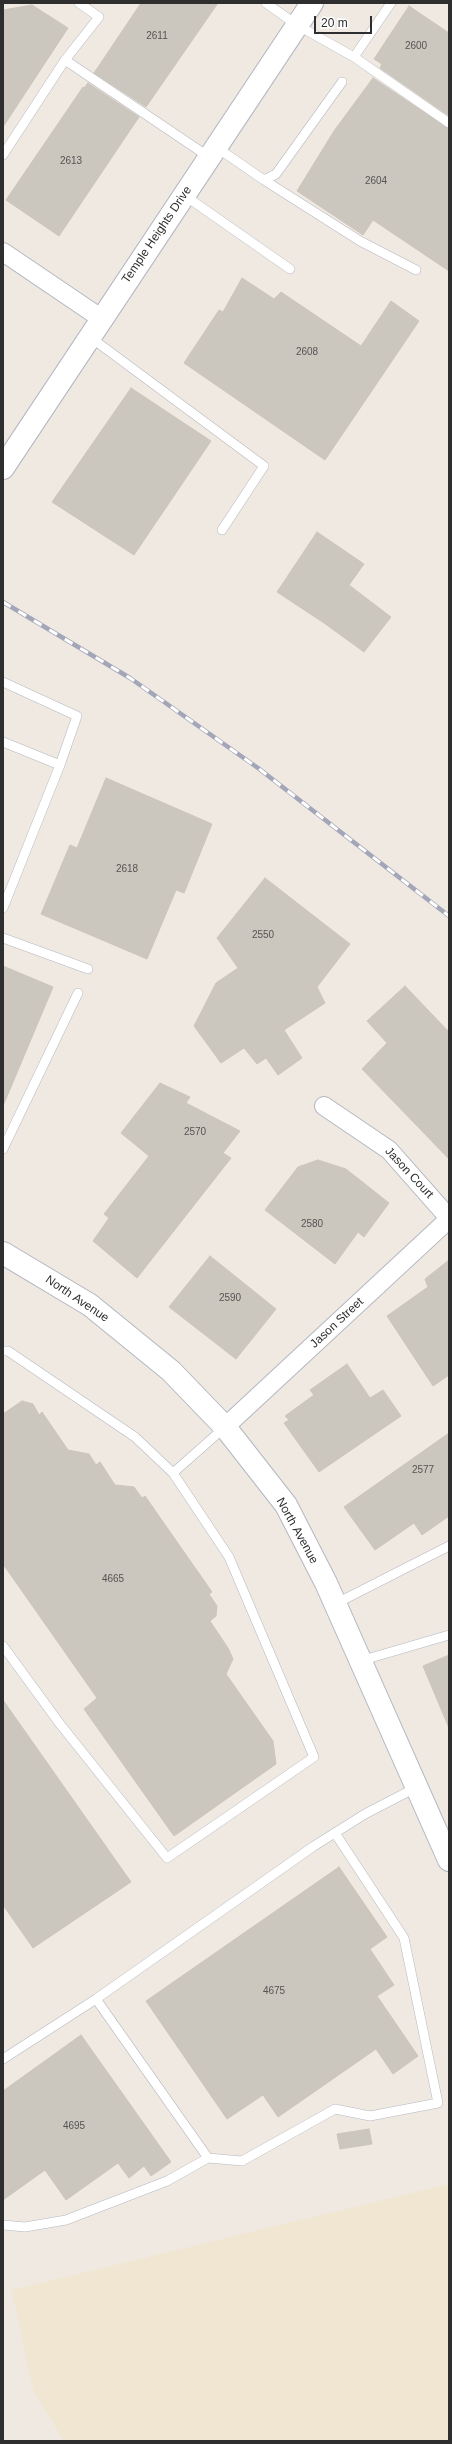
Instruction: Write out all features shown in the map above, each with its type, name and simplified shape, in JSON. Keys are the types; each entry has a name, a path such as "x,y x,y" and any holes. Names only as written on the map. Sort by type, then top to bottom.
{"main road":[{"name":"Temple Heights Drive","path":"3,468 312,3"},
{"name":"North Avenue","path":"3,1253 90,1305 171,1370 225,1427 286,1506 335,1604 449,1860"}],"street":[{"path":"3,252 102,319"},
{"name":"Jason Court","path":"324,1106 389,1150 449,1219"},
{"name":"Jason Street","path":"225,1427 449,1219"}],"lane":[{"path":"3,156 65,60 99,17 79,3"},
{"path":"266,3 297,25 354,57 449,123"},
{"path":"354,57 391,3"},
{"path":"65,60 213,152 264,180 360,241 416,270"},
{"path":"264,180 276,174 342,82"},
{"path":"184,195 290,269"},
{"path":"90,337 264,466 222,530"},
{"path":"3,682 77,716 60,765 3,908"},
{"path":"3,742 60,765"},
{"path":"3,938 88,970"},
{"path":"3,1149 78,994"},
{"path":"3,1351 8,1351 135,1437 173,1473 229,1557 314,1758 167,1858 60,1724 3,1646"},
{"path":"173,1473 225,1427"},
{"path":"335,1604 449,1546"},
{"path":"360,1661 449,1635"},
{"path":"3,2059 96,1999 335,1833 365,1814 417,1787"},
{"path":"3,2225 25,2227 66,2220 167,2181 208,2158 242,2161 335,2109 370,2116 438,2104 404,1938 335,1833"},
{"path":"96,1999 208,2158"}],"shaded area":[{"path":"449,2184 449,2441 64,2441 33,2390 12,2290"}],"building":[{"path":"141,3 218,3 146,107 94,73"},
{"path":"32,5 68,28 3,127 3,10"},
{"path":"409,6 449,33 449,116 380,68 382,64 374,59"},
{"path":"373,78 449,129 449,271 373,220 363,235 297,191 334,131"},
{"path":"88,83 139,117 59,236 6,200 83,87 84,88"},
{"path":"242,278 274,299 281,292 361,346 391,301 419,321 325,460 184,363 219,310 223,312"},
{"path":"131,388 211,441 134,555 52,502"},
{"path":"317,532 364,564 349,585 391,617 364,652 277,592"},
{"path":"106,778 212,824 184,893 176,890 147,959 41,914 70,845 77,848"},
{"path":"265,878 350,944 317,987 325,1003 284,1030 302,1058 278,1075 266,1058 257,1064 244,1048 221,1063 194,1026 216,983 238,968 217,938"},
{"path":"3,966 53,987 3,1106"},
{"path":"405,986 449,1032 449,1159 362,1069 387,1043 367,1021"},
{"path":"160,1083 190,1097 186,1103 240,1131 223,1153 231,1158 137,1278 93,1241 109,1218 104,1214 149,1156 121,1133"},
{"path":"318,1160 346,1169 389,1203 364,1237 358,1232 335,1264 265,1210 298,1167"},
{"path":"210,1256 276,1309 236,1359 169,1307"},
{"path":"449,1260 449,1375 433,1386 387,1316 428,1287 425,1279"},
{"path":"347,1364 370,1398 383,1390 401,1416 319,1472 284,1423 289,1420 285,1416 314,1395 310,1390"},
{"path":"22,1401 33,1404 39,1415 42,1412 68,1450 89,1454 96,1465 100,1462 115,1485 134,1487 142,1498 145,1496 212,1592 209,1594 217,1606 216,1616 210,1621 228,1648 233,1659 226,1674 273,1741 276,1764 174,1836 84,1709 97,1698 3,1564 3,1414"},
{"path":"449,1433 449,1516 422,1535 414,1523 375,1550 344,1507"},
{"path":"449,1655 449,1728 423,1666"},
{"path":"3,1700 131,1882 33,1948 3,1905"},
{"path":"339,1867 387,1937 370,1949 394,1985 377,1996 418,2056 393,2074 376,2049 278,2117 263,2095 227,2119 146,2001"},
{"path":"81,2035 171,2162 151,2176 144,2166 129,2178 118,2163 66,2200 45,2170 3,2200 3,2091"},
{"path":"369,2129 372,2144 340,2149 337,2134"}],"railway":[{"path":"3,602 130,678 258,768 449,916"}]}
